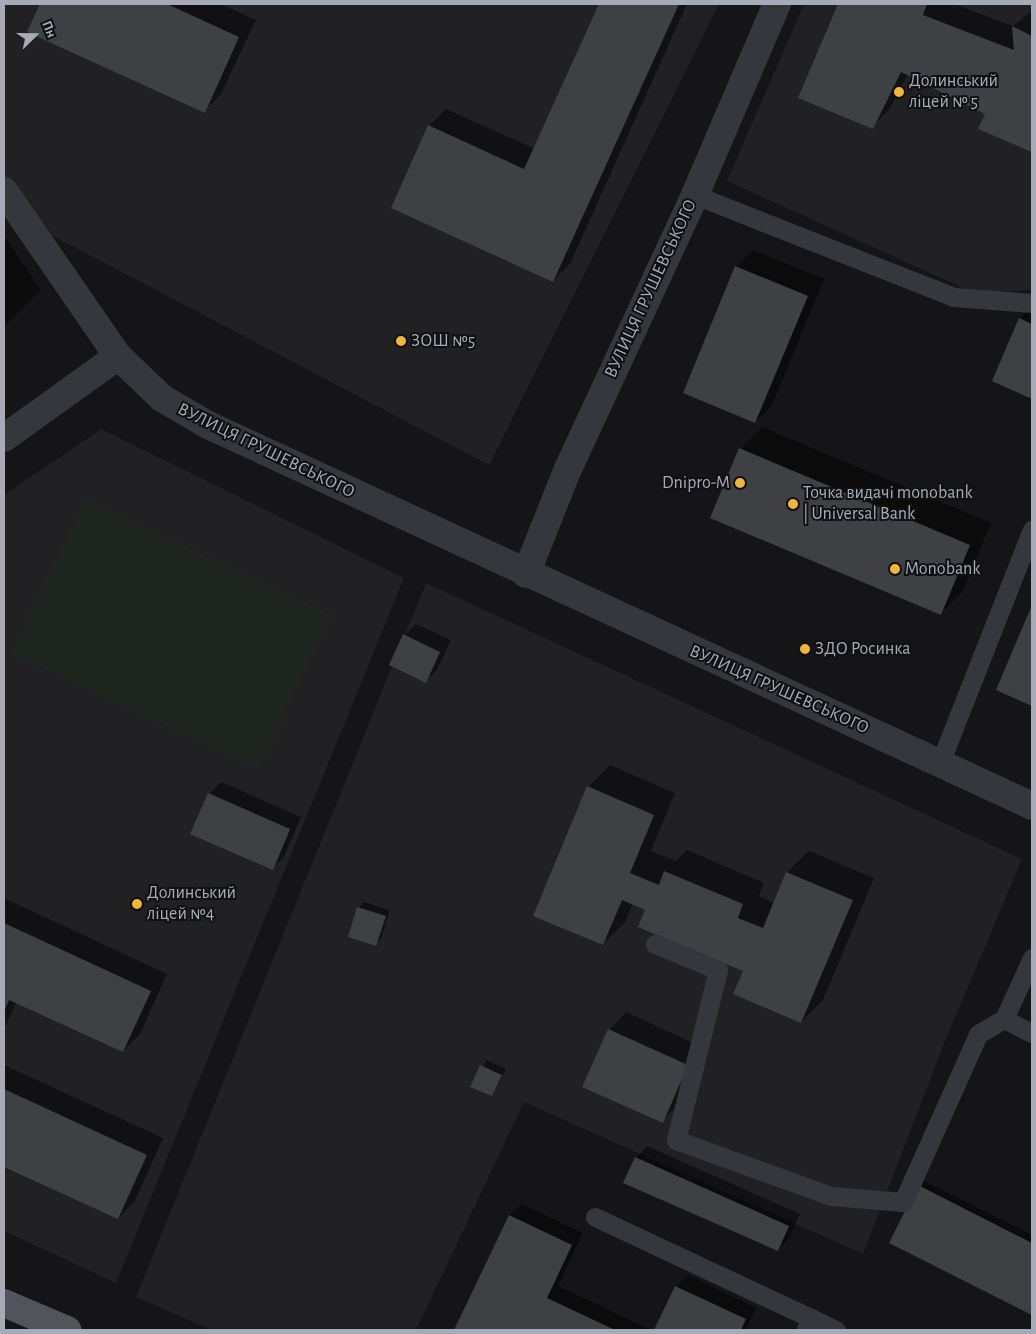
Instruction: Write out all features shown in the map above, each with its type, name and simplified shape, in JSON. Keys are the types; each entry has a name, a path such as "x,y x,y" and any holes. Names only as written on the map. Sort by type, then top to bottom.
{"main road":[{"path":"4,1303 67,1330"}],"street":[{"name":"ВУЛИЦЯ ГРУШЕВСЬКОГО","path":"526,574 567,471 695,195 777,4"},
{"name":"ВУЛИЦЯ ГРУШЕВСЬКОГО","path":"4,191 118,356 162,398 208,425 526,574 1032,806"},
{"path":"4,438 118,356"}],"lane":[{"path":"695,195 954,297 1032,303"},
{"path":"940,763 1032,530"},
{"path":"656,944 718,970 676,1140 831,1196 903,1202 978,1034 1004,1019 1032,958"},
{"path":"1004,1019 1032,1033"},
{"path":"595,1217 808,1324 836,1330"}],"shaded area":[{"name":"ЗОШ №5","path":"4,4 719,4 489,465 15,216 4,195"},
{"name":"Долинський ліцей № 5","path":"804,4 1032,4 1032,290 974,293 727,181"},
{"name":"Долинський ліцей №4","path":"101,429 404,578 116,1283 4,1231 4,495"},
{"path":"85,499 331,615 259,769 12,653"},
{"path":"426,583 1022,859 943,1046 863,1254 524,1102 416,1330 211,1330 136,1297"}],"building":[{"path":"40,4 167,4 239,37 205,113 27,32"},
{"path":"599,4 679,4 553,282 391,208 428,125 524,169"},
{"path":"838,4 927,4 923,15 1014,50 1012,26 1032,36 1032,152 978,129 985,114 901,72 873,129 798,98"},
{"path":"735,266 808,296 755,423 683,393"},
{"path":"1019,318 1032,324 1032,399 992,381"},
{"path":"739,448 970,545 941,615 710,518"},
{"path":"1032,605 1032,706 996,690"},
{"path":"403,634 440,652 426,683 389,665"},
{"path":"587,786 654,815 630,873 659,885 664,871 743,904 738,918 763,928 786,872 853,900 801,1023 733,994 743,971 638,927 645,910 622,900 603,945 533,916"},
{"path":"208,793 290,829 273,870 190,834"},
{"path":"357,907 386,916 376,946 348,937"},
{"path":"4,923 151,991 123,1052 9,1000 4,1011"},
{"path":"608,1029 688,1065 663,1123 582,1087"},
{"path":"480,1065 502,1075 492,1096 470,1087"},
{"path":"4,1089 147,1155 118,1219 4,1167"},
{"path":"635,1157 789,1226 778,1251 623,1183"},
{"path":"918,1185 1032,1243 1032,1315 889,1243"},
{"path":"509,1215 572,1245 547,1298 615,1330 454,1330"},
{"path":"675,1286 746,1319 741,1330 654,1330"}],"place":[{"name":"Долинський ліцей № 5","path":"899,92"},
{"name":"ЗОШ №5","path":"401,341"},
{"name":"Dnipro-M","path":"740,483"},
{"name":"Точка видачі monobank | Universal Bank","path":"793,504"},
{"name":"Monobank","path":"895,569"},
{"name":"ЗДО Росинка","path":"805,649"},
{"name":"Долинський ліцей №4","path":"137,904"}]}
